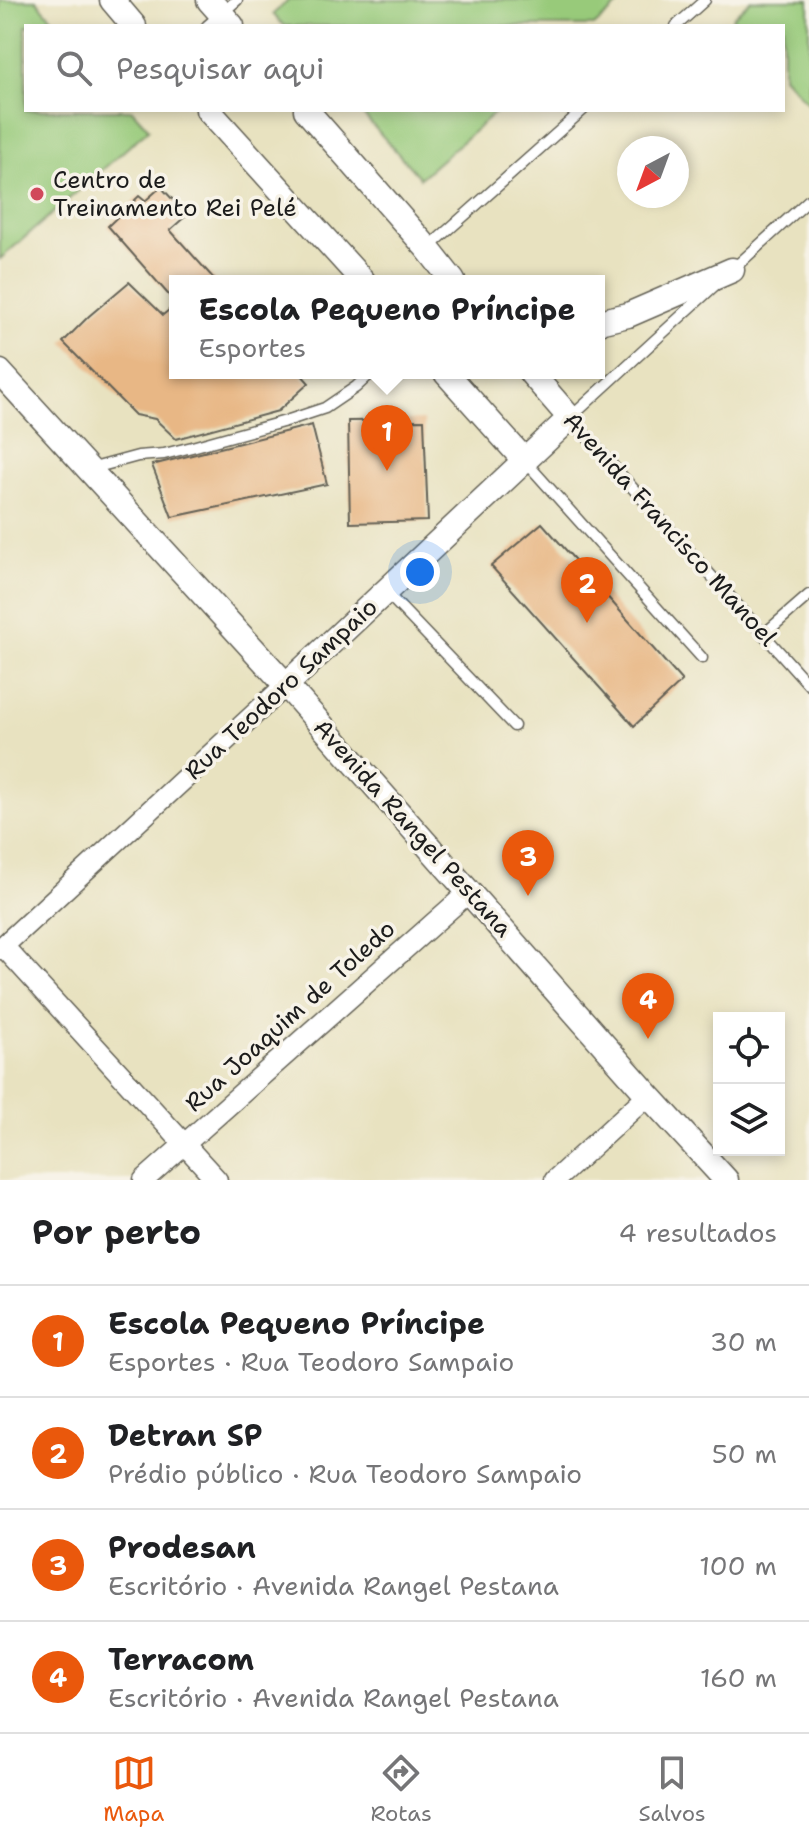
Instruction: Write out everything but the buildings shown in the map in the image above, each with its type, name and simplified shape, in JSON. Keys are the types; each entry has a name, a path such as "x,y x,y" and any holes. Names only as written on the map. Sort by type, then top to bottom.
{"street":[{"path":"112,0 132,24"},
{"path":"210,112 358,275"},
{"path":"308,112 450,275"},
{"path":"605,321 628,315 732,270"},
{"name":"Avenida Rangel Pestana","path":"0,372 286,685 726,1180"},
{"path":"452,379 530,457"},
{"name":"Avenida Francisco Manoel","path":"535,379 563,425"},
{"name":"Rua Teodoro Sampaio","path":"2,947 563,425"},
{"name":"Rua Joaquim de Toledo","path":"144,1180 470,891"},
{"path":"2,947 217,1180"},
{"path":"555,1180 648,1095"}],"lane":[{"path":"678,24 705,0"},
{"path":"427,248 581,112"},
{"name":"Rua Teodoro Sampaio","path":"563,425 809,200"},
{"path":"89,469 138,456 164,454 286,421 325,408 365,379"},
{"name":"Avenida Francisco Manoel","path":"563,425 809,685"},
{"path":"530,457 702,658"},
{"path":"384,591 514,726"},
{"path":"763,635 809,595"}],"green space":[{"name":"Centro de Treinamento Rei Pelé","path":"0,0 36,0 57,24 24,24 24,112 134,112 149,129 0,259"},
{"path":"289,0 624,0 596,24 282,24 273,14"},
{"path":"751,0 809,0 809,105 785,78 785,24 737,24 732,18"},
{"path":"361,112 496,112 420,178"}],"place":[{"name":"Centro de Treinamento Rei Pelé","path":"37,194"},
{"name":"Escola Pequeno Príncipe","path":"387,471"},
{"name":"Detran SP","path":"587,623"},
{"name":"Prodesan","path":"528,896"},
{"name":"Terracom","path":"648,1039"}]}
